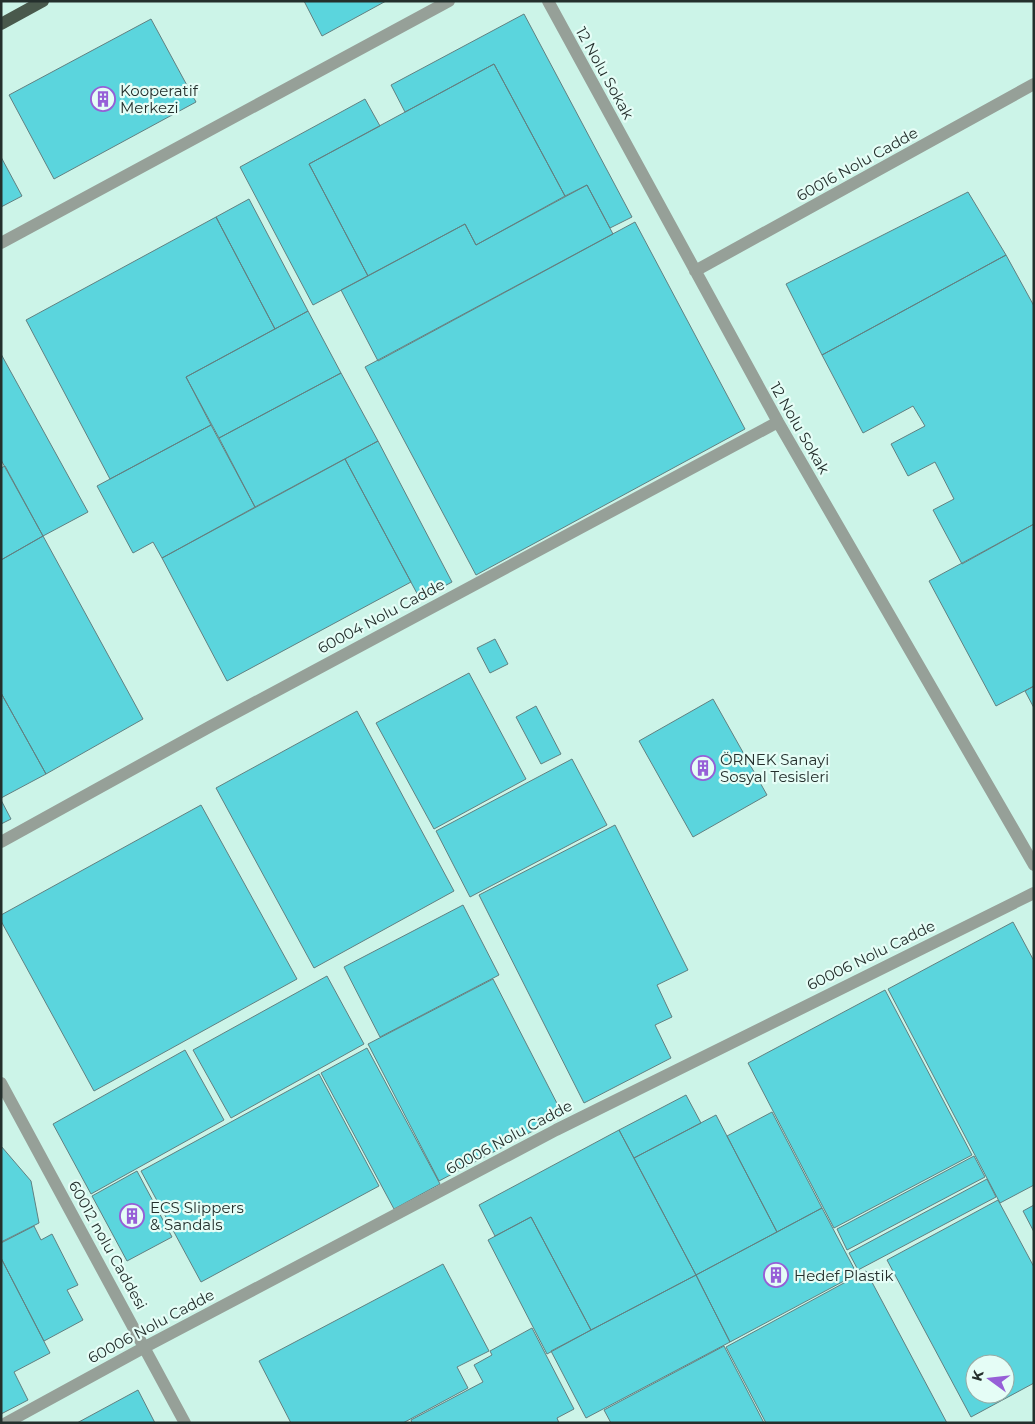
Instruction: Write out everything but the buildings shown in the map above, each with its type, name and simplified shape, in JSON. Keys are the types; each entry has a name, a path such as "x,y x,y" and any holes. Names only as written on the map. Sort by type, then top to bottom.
{"main road":[{"path":"1,24 43,1"}],"street":[{"path":"1,243 449,1"},
{"name":"12 Nolu Sokak","path":"548,1 778,422 1034,865"},
{"name":"60016 Nolu Cadde","path":"696,271 1034,84"},
{"name":"60004 Nolu Cadde","path":"1,842 219,721 778,422"},
{"name":"60006 Nolu Cadde","path":"6,1423 145,1347 556,1130 1034,892"},
{"name":"60012 nolu Caddesi","path":"1,1083 185,1423"}],"shaded area":[{"path":"1,1 1034,1 1034,1423 1,1423"}],"place":[{"name":"Kooperatif Merkezi","path":"103,99"},
{"name":"ÖRNEK Sanayi Sosyal Tesisleri","path":"703,768"},
{"name":"ECS Slippers & Sandals","path":"132,1216"},
{"name":"Hedef Plastik","path":"776,1275"}]}
